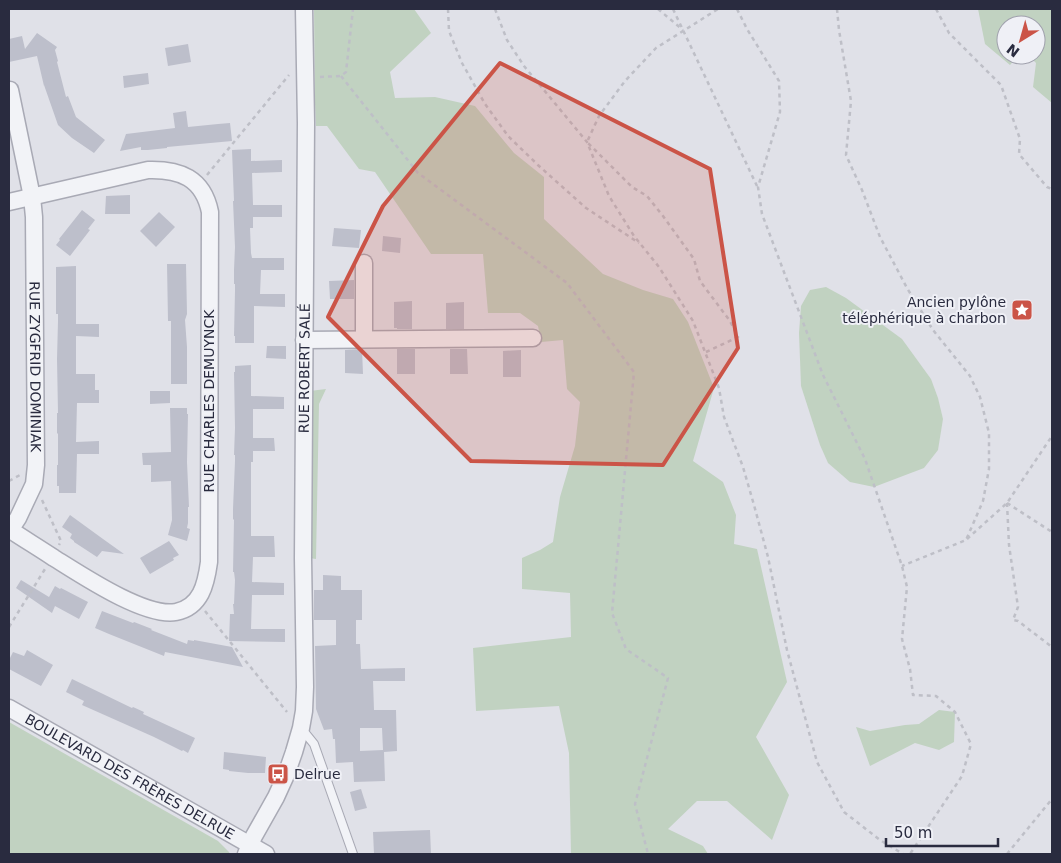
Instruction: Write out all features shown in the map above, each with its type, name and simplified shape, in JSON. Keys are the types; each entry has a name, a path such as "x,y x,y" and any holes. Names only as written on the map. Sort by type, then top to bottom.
{"street":[{"name":"RUE ROBERT SALÉ","path":"248,850 286,775 301,728 304,711 306,54 304,9"},
{"name":"RUE ZYGFRID DOMINIAK","path":"9,529 18,518 34,484 36,465 34,217 32,197 10,90"},
{"name":"RUE CHARLES DEMUYNCK","path":"9,202 148,170 162,169 177,172 187,177 198,186 208,201 210,212 209,562 206,581 196,600"},
{"path":"364,263 364,339"},
{"path":"304,340 533,338"},
{"path":"9,529 94,583 133,602 163,612 176,612 188,607 196,600"},
{"name":"BOULEVARD DES FRÈRES DELRUE","path":"9,708 248,850 266,854"}],"lane":[{"path":"301,728 314,744 353,854"}],"path":[{"path":"306,77 341,76 346,72 353,9"},
{"path":"448,9 449,31 462,62 485,104 508,136 586,208 642,246"},
{"path":"494,9 507,40 524,66 587,142 632,186 647,196 694,259 700,281 730,321 738,337 706,352"},
{"path":"658,9 685,31"},
{"path":"673,9 758,187 762,214 823,375 865,460 902,566 907,587 902,639 910,669 913,695 936,696 955,712 971,744 962,776 910,854"},
{"path":"718,9 656,48 625,82 599,116 587,142 609,196 634,236 659,266 693,321 706,352 719,388 724,417 743,467 768,557 787,650 817,762 844,812 880,840 903,854"},
{"path":"737,9 779,81 780,112 758,187"},
{"path":"837,9 838,30 851,101 846,155 880,237 907,288 933,330 970,376 980,397 989,433 989,469 983,501 966,540"},
{"path":"936,9 949,33 1001,86 1020,139 1019,154 1047,188 1052,189"},
{"path":"198,186 306,54"},
{"path":"341,76 418,173 567,283 634,372 612,613 626,649 668,678 635,804 648,854"},
{"path":"902,566 966,540 1007,503 1052,436"},
{"path":"9,627 61,542 34,484"},
{"path":"1007,503 1052,532"},
{"path":"1007,503 1009,545 1018,607 1013,620 1018,621 1052,647"},
{"path":"196,600 301,728"},
{"path":"1007,854 1052,799"}],"highlighted area":[{"path":"500,63 710,169 738,348 663,465 471,461 328,317 383,206"}],"green space":[{"path":"314,9 414,9 431,33 390,72 395,98 435,97 475,106 514,153 544,177 544,219 603,274 643,290 673,299 688,322 714,388 693,461 723,482 736,515 734,544 757,549 787,682 756,737 789,795 772,840 727,801 697,801 668,829 703,846 708,854 571,854 569,753 559,706 476,711 473,648 571,637 570,593 522,589 522,558 553,542 560,497 575,446 580,402 567,389 563,340 541,342 538,326 520,313 488,313 483,254 431,254 375,172 359,169 327,126 316,126"},
{"path":"978,9 1052,9 1052,103 1033,87 1036,65 1046,65 1046,15 996,15 996,53 985,44"},
{"path":"826,287 846,298 902,339 931,379 943,419 938,450 924,468 874,487 850,482 828,463 820,445 801,386 799,333 801,306 810,290"},
{"path":"326,389 319,404 316,559 309,558 310,391"},
{"path":"939,710 955,712 954,742 939,750 915,743 870,766 856,727 870,731 919,724"},
{"path":"9,722 218,841 230,854 9,854"}],"building":[{"path":"37,33 57,47 55,50 57,62 66,97 68,96 76,117 105,140 94,153 72,138 58,125 44,86 37,56 9,62 9,39 22,36 25,49"},
{"path":"188,44 191,62 168,66 165,48"},
{"path":"148,73 149,84 124,88 123,76"},
{"path":"186,111 188,127 230,123 232,141 148,150 141,150 141,147 120,151 126,134 175,128 173,113"},
{"path":"251,149 251,161 282,160 282,172 252,173 253,205 282,205 282,217 253,217 253,228 250,228 252,258 284,258 284,270 261,270 260,294 285,294 285,307 254,306 254,343 235,343 232,150"},
{"path":"130,195 130,214 105,214 106,196"},
{"path":"82,210 95,220 88,229 90,230 70,256 56,245"},
{"path":"159,212 175,227 156,247 140,231"},
{"path":"334,228 361,230 359,248 332,246"},
{"path":"383,236 401,238 400,253 382,251"},
{"path":"167,264 186,264 187,384 171,384 171,321 168,321"},
{"path":"76,266 76,324 99,324 99,337 76,336 76,374 95,374 95,390 99,390 99,403 77,403 76,442 99,441 99,454 77,454 76,493 59,493 59,486 57,486 58,314 56,314 56,267"},
{"path":"354,280 354,299 330,299 329,281"},
{"path":"412,301 412,329 394,328 394,302"},
{"path":"464,302 464,329 446,329 446,303"},
{"path":"267,346 286,346 286,359 266,358"},
{"path":"362,349 363,374 345,373 345,350"},
{"path":"397,349 415,349 415,374 397,374"},
{"path":"450,349 467,349 468,374 450,374"},
{"path":"521,350 521,377 503,377 503,351"},
{"path":"251,365 251,396 284,397 284,409 253,409 253,438 274,438 275,451 253,451 253,462 251,462 251,536 274,536 275,557 253,557 252,582 284,583 284,595 252,595 251,629 285,629 285,642 229,641 230,614 234,614 235,580 233,572 234,372 235,366"},
{"path":"150,391 170,391 170,403 150,404"},
{"path":"170,408 187,408 188,414 187,462 189,507 187,528 190,529 187,541 168,535 172,520 171,481 151,482 151,465 143,465 142,453 171,452"},
{"path":"70,515 124,554 102,551 97,557 74,542 70,538 72,534 62,527"},
{"path":"169,541 179,555 150,574 140,558"},
{"path":"323,575 341,576 341,590 362,590 362,620 356,620 356,644 360,644 361,669 405,668 405,681 373,681 374,710 396,710 397,751 384,752 385,781 354,782 353,762 336,763 335,739 333,739 332,729 324,730 316,709 315,646 336,645 336,620 314,620 314,590 323,590","holes":["360,728 382,728 383,750 360,751"]},
{"path":"21,580 49,597 55,586 88,602 79,619 55,606 52,613 16,588"},
{"path":"102,611 187,644 188,640 194,640 232,647 243,667 165,652 164,656 95,628"},
{"path":"27,650 53,665 41,686 9,669 9,660 13,652 24,656"},
{"path":"72,679 195,738 188,753 82,705 84,701 66,692"},
{"path":"224,752 266,757 265,773 248,773 223,769"},
{"path":"361,789 367,808 355,811 350,792"},
{"path":"430,830 431,854 374,854 373,832"}],"place":[{"name":"Ancien pylône téléphérique à charbon","path":"1022,310"},
{"name":"Delrue","path":"278,774"}]}
